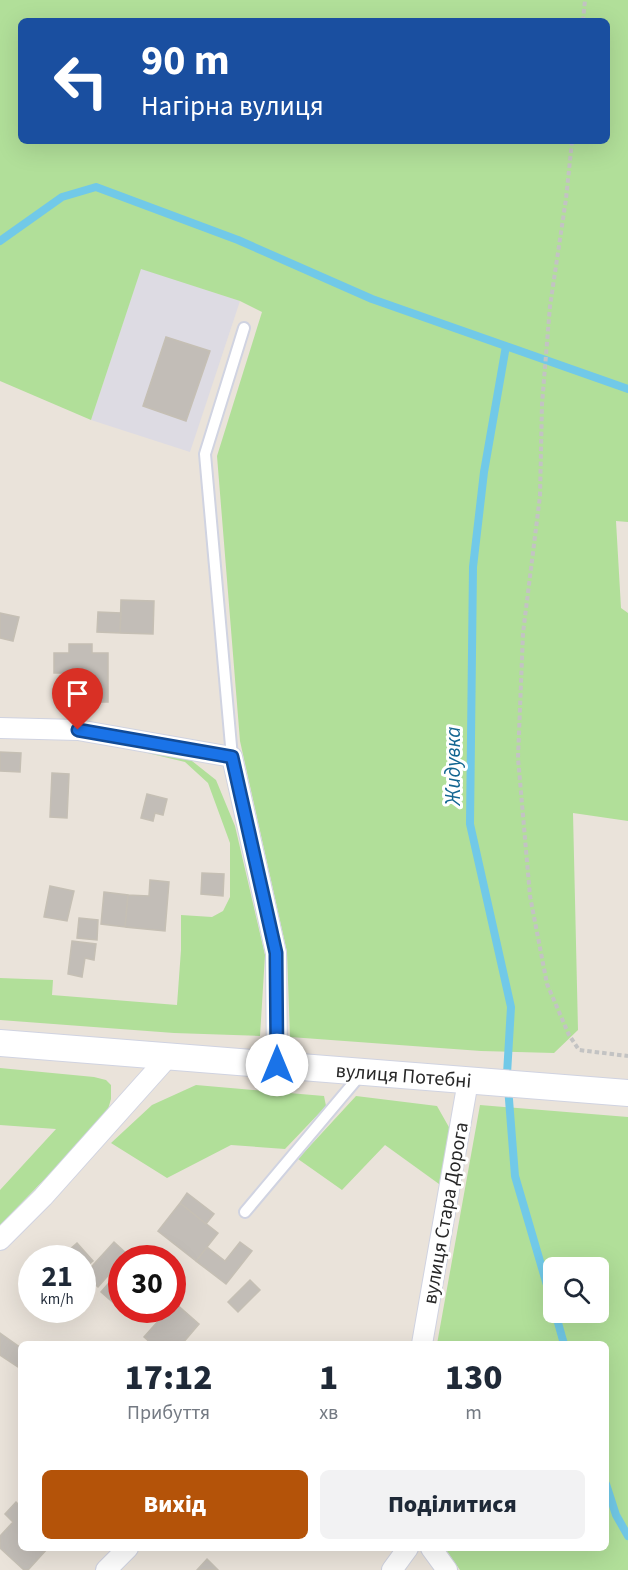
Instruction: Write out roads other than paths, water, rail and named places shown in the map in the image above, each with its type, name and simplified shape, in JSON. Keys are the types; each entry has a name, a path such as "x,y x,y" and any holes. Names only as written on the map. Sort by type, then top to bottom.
{"street":[{"path":"0,728 78,730 232,757 276,953 277,1065"},
{"name":"вулиця Потебні","path":"0,1043 628,1093"},
{"path":"0,1240 43,1197 169,1056"},
{"name":"вулиця Стара Дорога","path":"423,1341 478,1082"},
{"path":"106,1570 125,1551"},
{"path":"392,1570 406,1551"},
{"path":"433,1551 447,1570"}],"lane":[{"path":"232,757 205,454 244,328"},
{"path":"245,1212 362,1072"}],"waterway":[{"path":"0,241 62,197 96,187 238,240 372,299 628,389"},
{"name":"Жидувка","path":"506,346 484,472 473,567 470,824 511,1007 507,1074 515,1176 543,1271"},
{"name":"Жидувка","path":"558,1323 563,1341"},
{"name":"Жидувка","path":"609,1493 616,1515 628,1536"}]}
